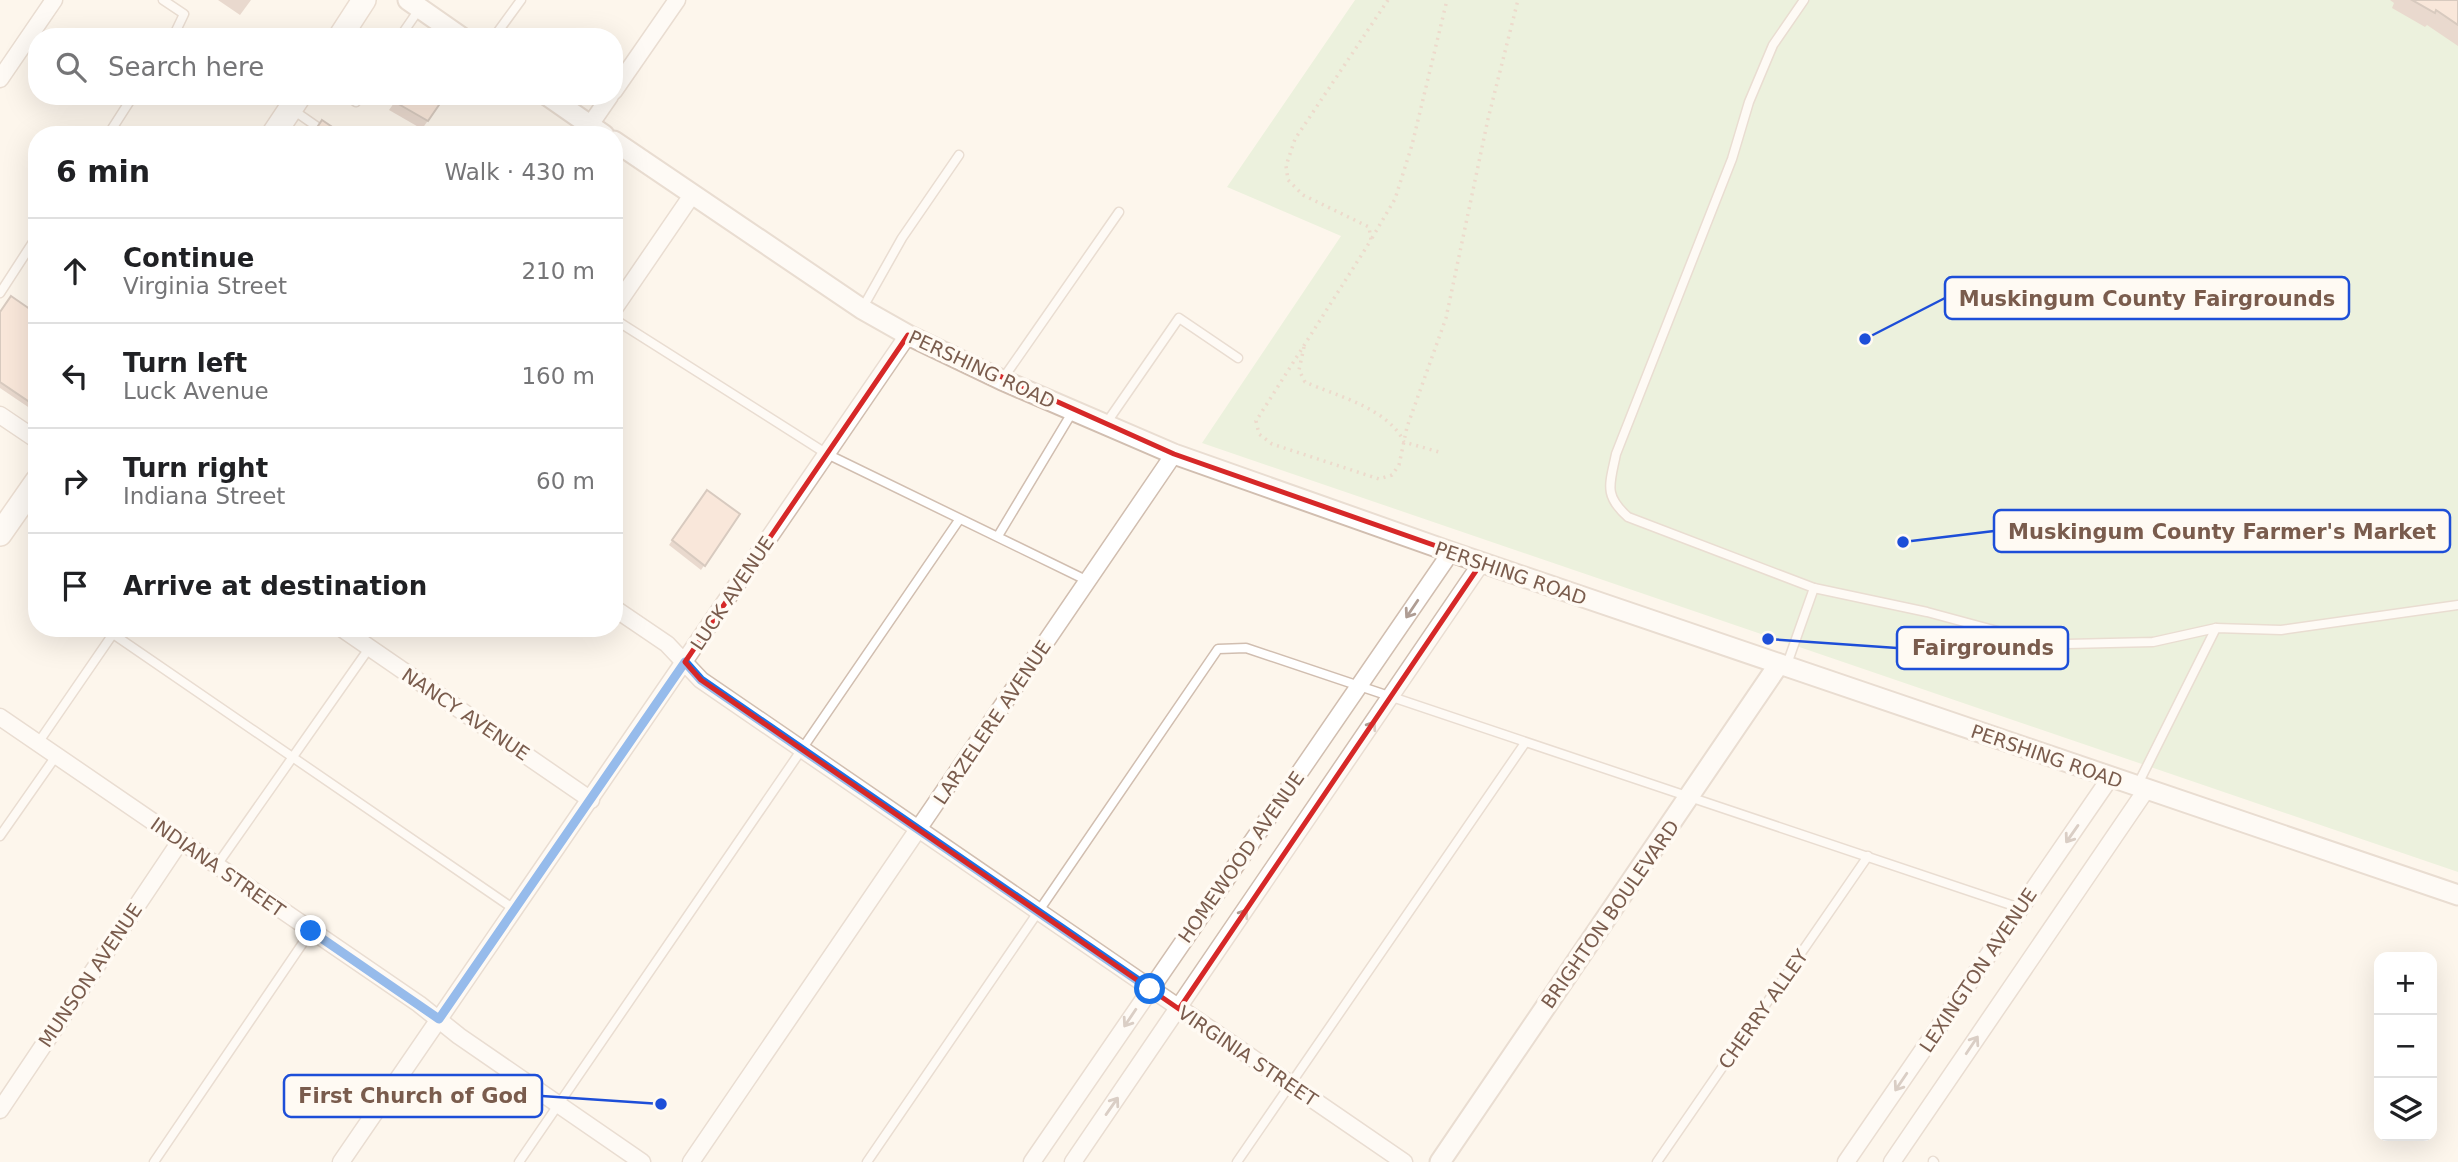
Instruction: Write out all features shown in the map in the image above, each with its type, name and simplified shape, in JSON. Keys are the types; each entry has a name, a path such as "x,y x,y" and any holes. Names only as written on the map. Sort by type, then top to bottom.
{"main road":[{"path":"346,28 365,0"},
{"path":"279,126 293,105"},
{"path":"0,534 28,494"}],"street":[{"path":"35,28 54,0"},
{"path":"623,78 677,0"},
{"path":"414,4 448,28"},
{"path":"0,79 28,38"},
{"path":"561,105 591,126"},
{"path":"599,126 607,105"},
{"name":"PERSHING ROAD","path":"623,147 862,309 908,335 1002,380 1174,454 1451,552 2458,895"},
{"path":"623,296 692,195"},
{"name":"LUCK AVENUE","path":"341,1162 592,800 908,335"},
{"path":"0,415 28,434"},
{"name":"LARZELERE AVENUE","path":"691,1162 1174,454"},
{"name":"HOMEWOOD AVENUE","path":"1032,1162 1451,552"},
{"name":"HOMEWOOD AVENUE","path":"1073,1162 1482,562"},
{"name":"VIRGINIA STREET","path":"623,614 667,644 701,680 1405,1162"},
{"name":"NANCY AVENUE","path":"354,637 592,800"},
{"name":"BRIGHTON BOULEVARD","path":"1440,1162 1783,665"},
{"name":"INDIANA STREET","path":"0,717 642,1162"},
{"name":"LEXINGTON AVENUE","path":"1846,1162 2110,778"},
{"name":"LEXINGTON AVENUE","path":"1892,1162 2142,788"},
{"name":"MUNSON AVENUE","path":"0,1110 180,840"}],"lane":[{"path":"163,0 184,14 177,28"},
{"path":"501,28 521,0"},
{"path":"1804,0 1773,45 1749,102 1732,159 1616,454 1609,491 1615,506 1628,517 1814,588 1927,612 2016,636 2067,644 2154,642 2216,628 2281,630 2458,605"},
{"path":"404,28 414,4"},
{"path":"113,126 127,105"},
{"path":"298,105 319,126"},
{"path":"862,309 902,238 959,155"},
{"path":"1002,380 1119,212"},
{"path":"0,293 28,250"},
{"path":"1105,425 1179,318 1238,358"},
{"path":"623,325 827,454 1088,582"},
{"path":"998,536 1073,411"},
{"path":"519,1162 556,1104 959,520"},
{"path":"1783,665 1814,588"},
{"path":"2142,788 2216,628"},
{"path":"38,743 111,637"},
{"path":"124,637 514,909"},
{"path":"217,865 369,647"},
{"path":"867,1162 1218,649 1246,648 2020,908"},
{"path":"1237,1162 1525,743"},
{"path":"0,836 55,756"},
{"name":"CHERRY ALLEY","path":"1657,1162 1868,856"},
{"path":"154,1162 311,931"}],"path":[{"path":"1371,240 1368,227 1303,195 1288,180 1286,166 1295,139 1388,0"},
{"path":"1447,0 1398,188 1371,240 1256,421 1259,434 1272,444 1379,479 1392,475 1399,465 1404,442 1446,318 1491,106 1518,0"},
{"path":"1304,345 1299,370 1305,382 1383,416 1399,432 1404,442 1439,452"}],"highlighted area":[{"path":"908,335 1174,454 1482,562 1179,1009 701,680 685,662"}],"green space":[{"path":"1355,0 2458,0 2458,872 1202,443 1341,236 1227,187"}],"building":[{"path":"2412,0 2458,0 2458,25 2436,10 2435,13"},
{"path":"400,105 439,105 428,121"},
{"path":"322,120 331,126 318,126"},
{"path":"11,296 28,308 28,401 0,382 0,312"},
{"path":"707,490 740,514 705,566 672,540"}],"place":[{"name":"Muskingum County Fairgrounds","path":"1865,339"},
{"name":"Muskingum County Farmer's Market","path":"1903,542"},
{"name":"Fairgrounds","path":"1768,639"},
{"name":"First Church of God","path":"661,1104"}],"route":[{"path":"311,931 439,1019 685,662 701,680 1150,989"}]}
